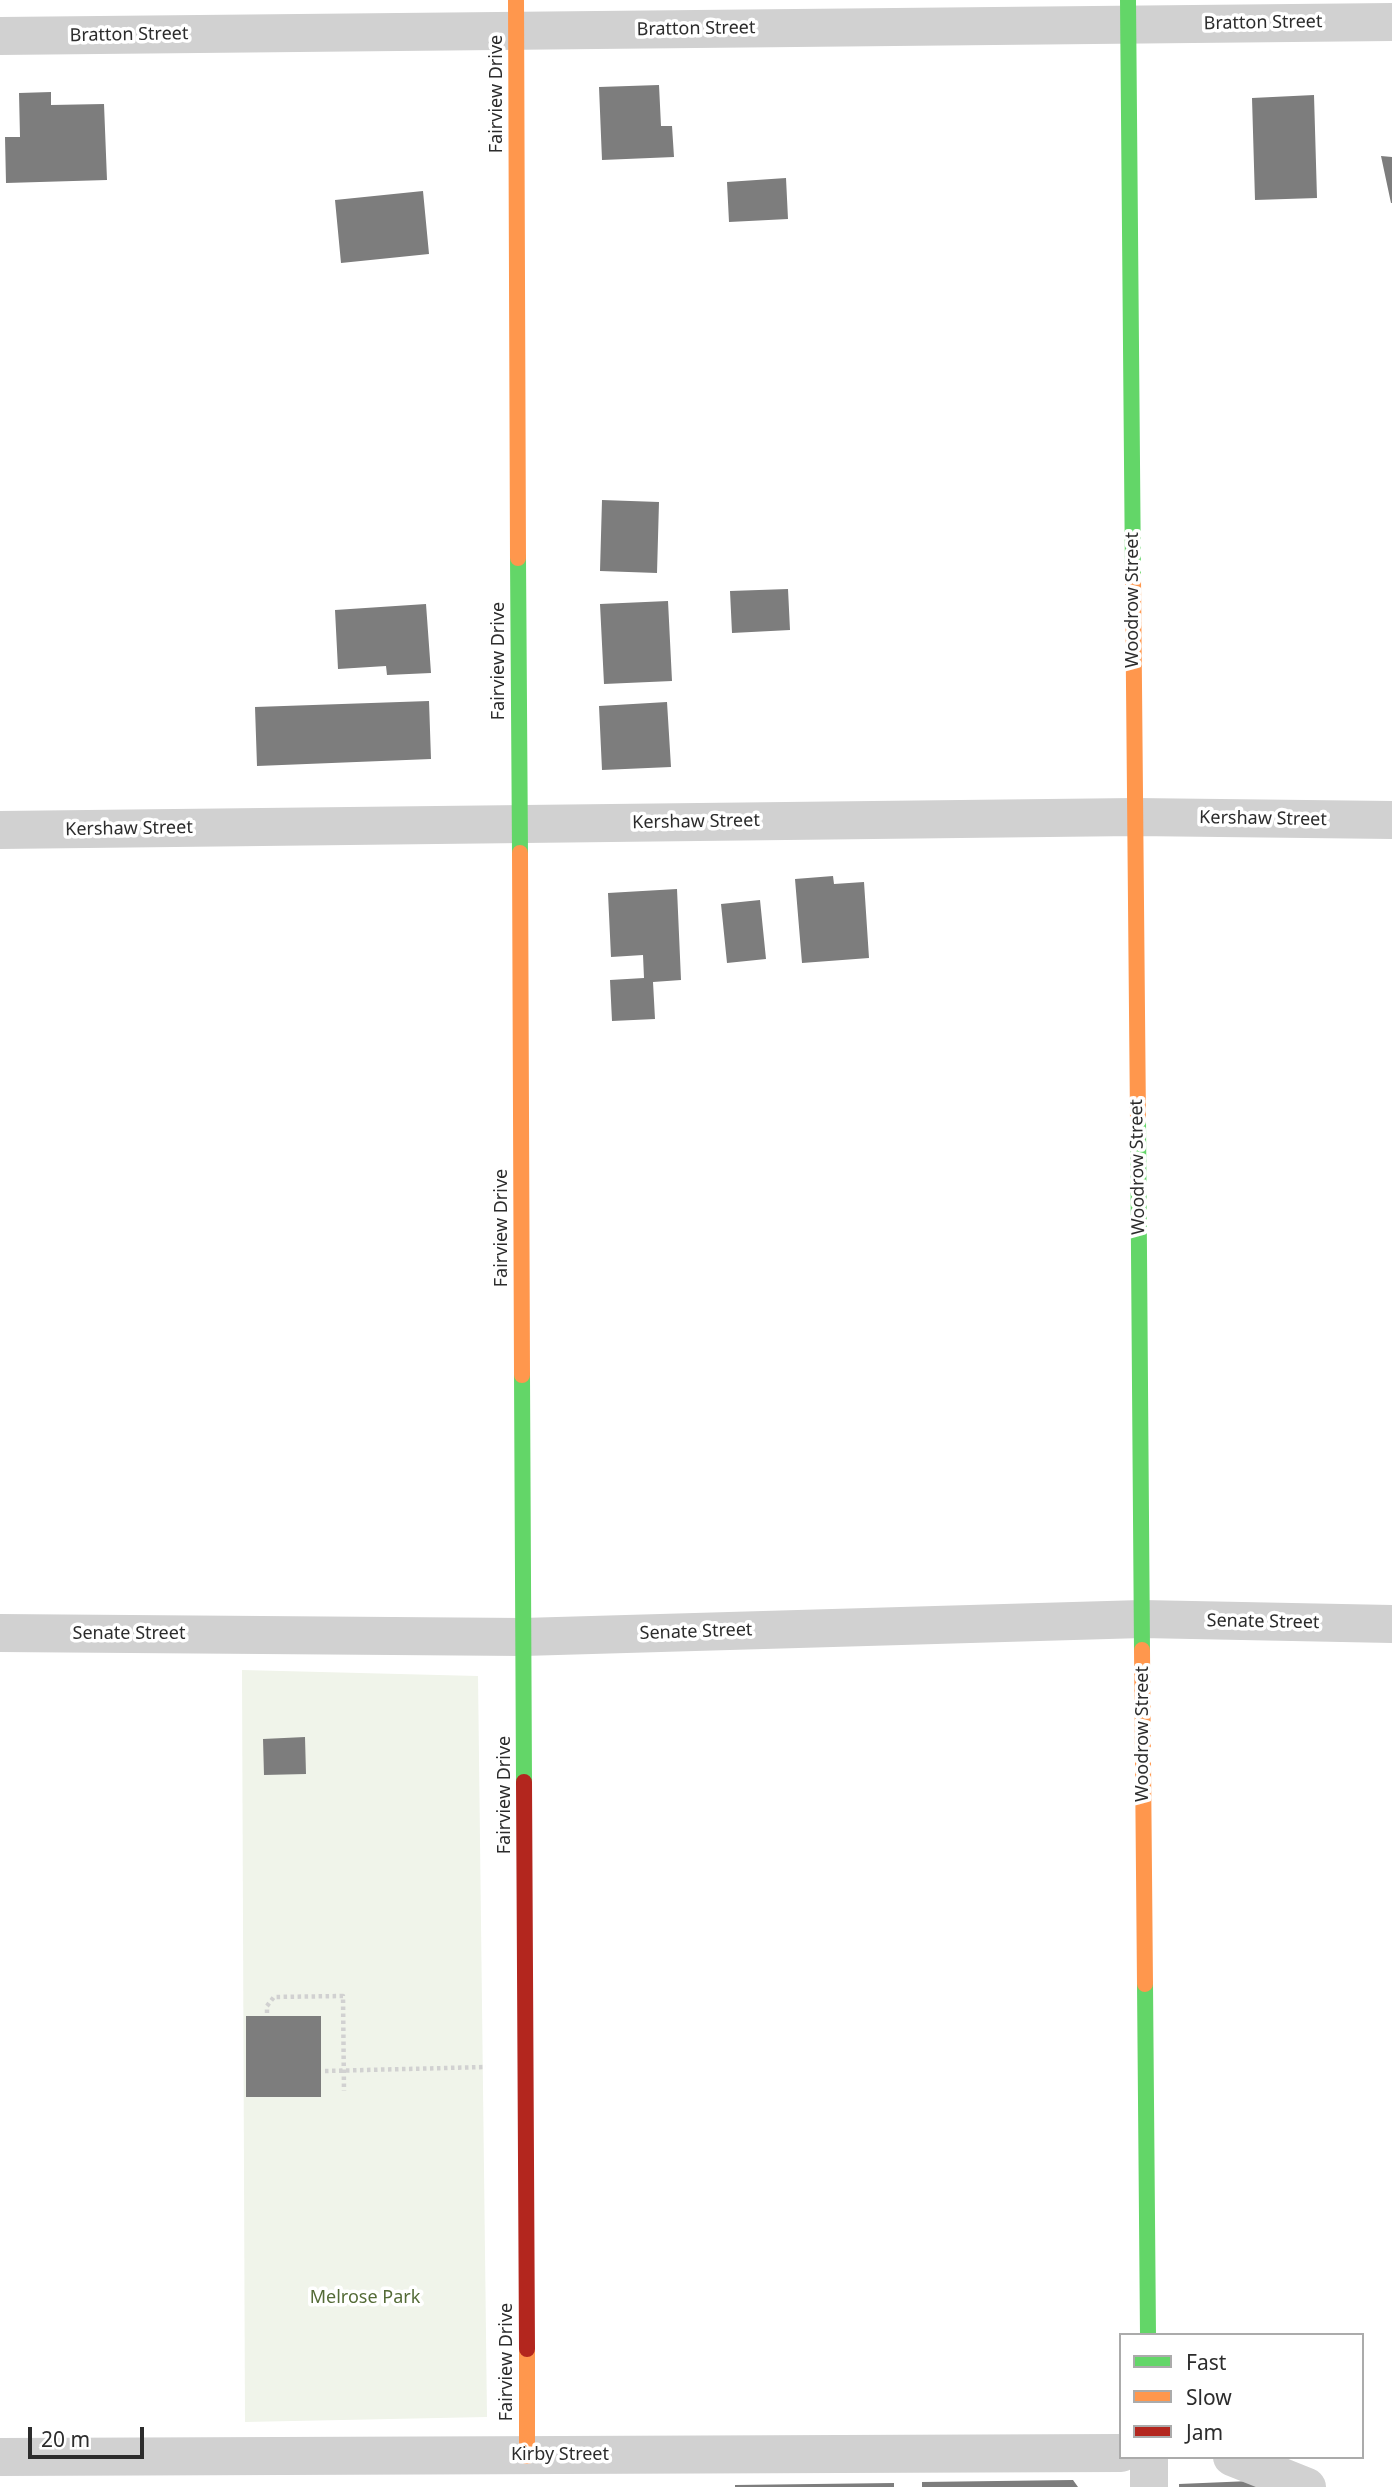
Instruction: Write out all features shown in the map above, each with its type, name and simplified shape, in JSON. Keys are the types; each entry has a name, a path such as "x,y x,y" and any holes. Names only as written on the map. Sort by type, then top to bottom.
{"street":[{"name":"Bratton Street","path":"0,36 516,15 1128,12 1392,22"},
{"name":"Woodrow Street","path":"1128,12 1148,2333"},
{"name":"Fairview Drive","path":"516,15 527,2456"},
{"name":"Kershaw Street","path":"0,830 1135,817 1392,821"},
{"name":"Senate Street","path":"0,1633 523,1637 1142,1619 1392,1624"},
{"name":"Kirby Street","path":"0,2457 1119,2453"},
{"path":"1149,2459 1149,2487"},
{"path":"1237,2459 1307,2487"}],"path":[{"path":"267,2013 267,2006 274,1997 343,1996 344,2091"},
{"path":"325,2071 525,2066"}],"green space":[{"name":"Melrose Park","path":"242,1670 478,1676 487,2417 245,2422"}],"building":[{"path":"659,85 661,126 672,126 674,157 602,160 599,87"},
{"path":"51,92 51,105 104,104 107,180 6,183 5,137 20,137 19,93"},
{"path":"1314,95 1317,198 1255,200 1252,98"},
{"path":"1381,156 1392,157 1392,203 1391,203"},
{"path":"786,178 788,219 729,222 727,182"},
{"path":"423,191 429,254 341,263 335,200"},
{"path":"602,500 659,502 657,573 600,571"},
{"path":"788,589 790,630 732,633 730,591"},
{"path":"668,601 672,681 604,684 600,604"},
{"path":"426,604 431,673 387,675 386,666 338,669 335,610"},
{"path":"429,701 431,759 257,766 255,707"},
{"path":"667,702 671,767 602,770 599,706"},
{"path":"833,876 834,884 864,882 869,958 802,963 795,879"},
{"path":"677,889 681,980 653,982 655,1019 612,1021 610,980 644,978 643,955 611,957 608,893"},
{"path":"760,900 766,959 727,963 721,904"},
{"path":"305,1737 306,1774 264,1775 263,1739"},
{"path":"246,2016 321,2016 321,2097 246,2097"},
{"path":"1073,2480 1078,2487 922,2487 922,2482"},
{"path":"1274,2480 1274,2487 1179,2487 1179,2484"},
{"path":"894,2483 894,2487 735,2487 735,2485"}],"traffic: fast":[{"path":"1128,0 1133,577"},
{"path":"518,558 520,853"},
{"path":"1138,1120 1142,1650"},
{"path":"522,1375 524,1782"},
{"path":"1145,1984 1148,2333"}],"traffic: slow":[{"path":"516,0 518,558"},
{"path":"1133,577 1138,1120"},
{"path":"520,853 522,1375"},
{"path":"1142,1650 1145,1984"},
{"path":"527,2349 527,2456"}],"traffic: jam":[{"path":"524,1782 527,2349"}]}
